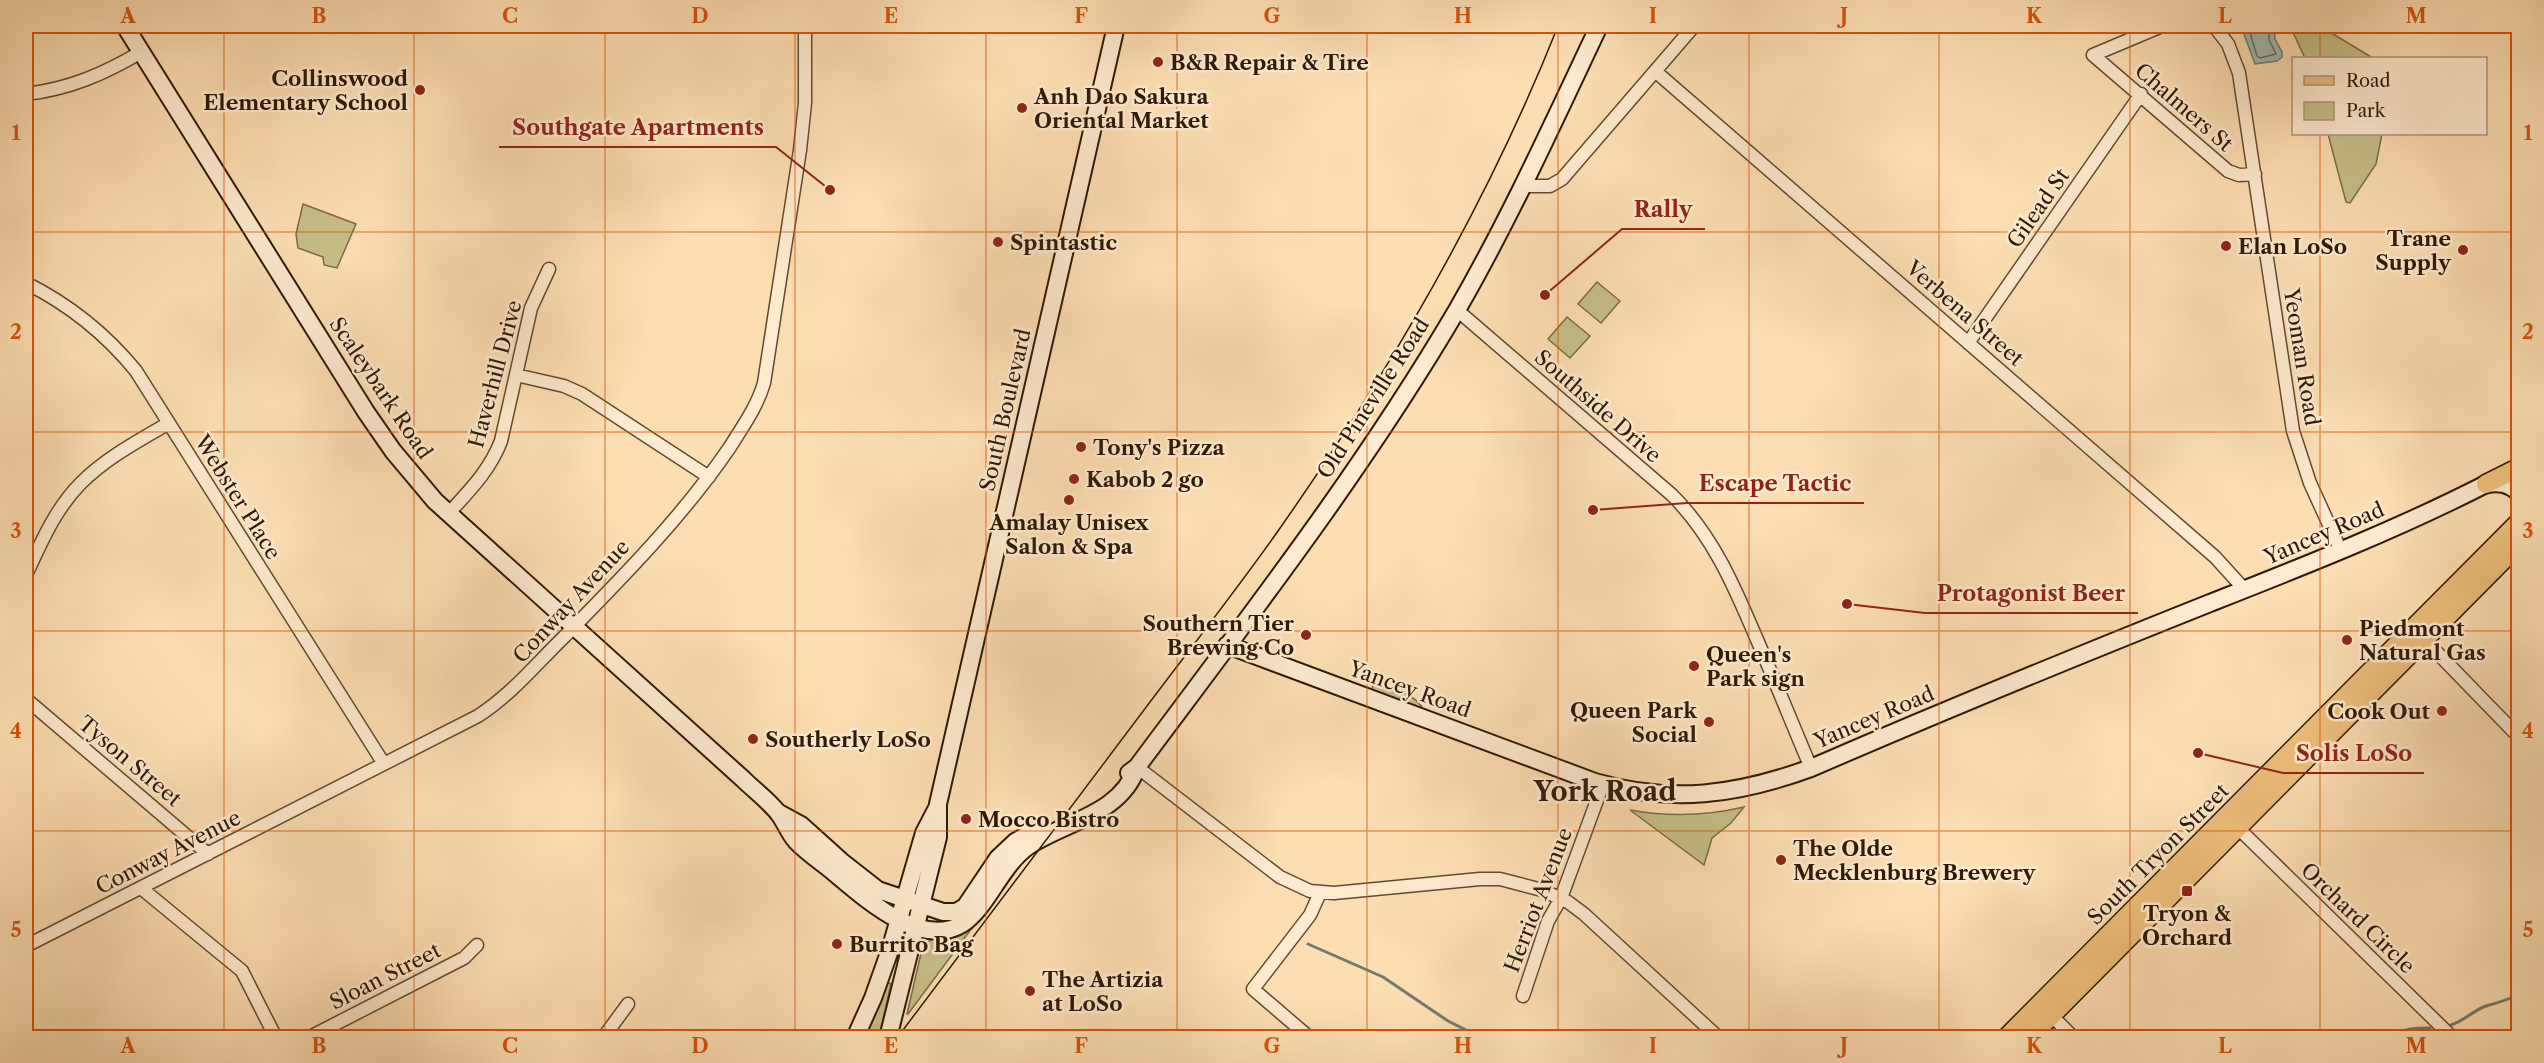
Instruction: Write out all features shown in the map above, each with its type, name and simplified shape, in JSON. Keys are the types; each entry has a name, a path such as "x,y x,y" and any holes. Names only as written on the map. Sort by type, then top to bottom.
{"main road":[{"path":"2486,484 2518,468"},
{"name":"South Tryon Street","path":"2006,1038 2046,1009 2237,827 2518,523"},
{"name":"South Tryon Street","path":"2029,1038 2046,1009 2418,633 2518,545"}],"street":[{"name":"Conway Avenue","path":"26,946 478,716 499,702 518,686 575,626 709,477 753,412 765,383 800,150 805,103 805,26"},
{"name":"South Boulevard","path":"855,1038 873,998 924,833 938,804 1116,26"},
{"name":"Old Pineville Road","path":"921,906 944,912 956,912 965,907 998,858 1015,842 1046,824 1093,804 1137,767 1367,451 1457,310 1522,186 1599,26"},
{"path":"1522,186 1557,184 1694,26"},
{"name":"Chalmers St","path":"2162,26 2093,56 2141,94 2228,171 2239,175 2255,174"},
{"name":"Yeoman Road","path":"2214,26 2228,44 2240,73 2293,431 2310,483 2341,551"},
{"name":"Scaleybark Road","path":"130,27 141,52 373,422 413,476 449,513 778,813 796,840 865,899 898,920 915,927"},
{"path":"26,94 53,90 93,78 141,52"},
{"name":"Verbena Street","path":"1655,71 2216,557 2245,590"},
{"name":"Gilead St","path":"1968,343 2141,94"},
{"name":"Haverhill Drive","path":"449,513 486,471 495,457 531,308 549,269"},
{"name":"Webster Place","path":"26,283 71,309 100,331 136,371 384,764"},
{"name":"Southside Drive","path":"1457,310 1672,495 1693,518 1711,542 1732,581 1811,768"},
{"path":"516,375 564,386 582,394 709,477"},
{"path":"26,575 51,524 80,484 114,456 169,423"},
{"path":"2486,484 2499,482 2509,485 2518,492"},
{"name":"Yancey Road","path":"1227,645 1603,784 1652,794 1714,793 1762,785 1811,768 2341,551 2486,484"},
{"path":"2418,633 2518,736"},
{"name":"Tyson Street","path":"26,699 208,854"},
{"path":"1137,767 1280,877 1294,885 1320,892 1373,890 1480,879 1520,883 1561,898 1584,914 1719,1038"},
{"name":"Old Pineville Road","path":"915,927 952,930 965,922 1019,853 1052,832 1089,816 1114,800 1131,783 1137,767"},
{"name":"Herriot Avenue","path":"1523,996 1548,921 1561,898 1603,784"},
{"name":"South Boulevard","path":"888,1038 938,837 938,804"},
{"name":"Scaleybark Road","path":"778,813 801,825 840,861 878,890 921,906"},
{"name":"Orchard Circle","path":"2237,827 2453,1038"},
{"path":"141,888 242,971 276,1038"},
{"path":"1310,1038 1253,989 1310,915 1320,892"},
{"name":"Sloan Street","path":"308,1038 330,1033 464,958 477,945"},
{"path":"603,1038 628,1004"},
{"path":"2046,1009 2074,1038"}],"green space":[{"path":"2290,26 2320,26 2371,57 2305,57"},
{"path":"2328,135 2382,135 2376,164 2350,203 2346,202"},
{"path":"303,204 356,224 337,268 324,265 323,257 298,248 296,234"},
{"path":"1597,282 1620,301 1601,323 1578,304"},
{"path":"1567,317 1590,336 1570,358 1548,339"},
{"path":"1373,683 1406,694 1422,707 1417,709 1372,691"},
{"path":"1744,807 1731,823 1712,838 1704,865 1630,810 1659,814 1687,814"},
{"path":"998,893 907,1014 922,949 925,950 928,942"},
{"path":"887,982 891,984 879,1037 863,1038"}],"water":[{"path":"2241,26 2274,26 2275,39 2282,52 2282,57 2277,61 2255,64"}],"waterway":[{"path":"1308,944 1383,977 1448,1021 1482,1038"},
{"path":"2451,1025 2482,1008 2518,995"},
{"path":"2391,1038 2405,1030 2430,1028"}],"tram line":[{"path":"897,1038 1247,574 1359,411 1397,349 1467,223 1500,158 1558,26"}],"place":[{"name":"B&R Repair & Tire","path":"1158,62"},
{"name":"Collinswood Elementary School","path":"420,90"},
{"name":"Anh Dao Sakura Oriental Market","path":"1022,108"},
{"name":"Southgate Apartments","path":"830,190"},
{"name":"Spintastic","path":"998,242"},
{"name":"Elan LoSo","path":"2226,246"},
{"name":"Trane Supply","path":"2463,250"},
{"name":"Rally","path":"1545,295"},
{"name":"Tony's Pizza","path":"1081,447"},
{"name":"Kabob 2 go","path":"1074,479"},
{"name":"Amalay Unisex Salon & Spa","path":"1069,500"},
{"name":"Escape Tactic","path":"1593,510"},
{"name":"Protagonist Beer","path":"1847,604"},
{"name":"Southern Tier Brewing Co","path":"1306,635"},
{"name":"Piedmont Natural Gas","path":"2347,640"},
{"name":"Queen's Park sign","path":"1694,666"},
{"name":"Cook Out","path":"2442,711"},
{"name":"Queen Park Social","path":"1709,722"},
{"name":"Southerly LoSo","path":"753,739"},
{"name":"Solis LoSo","path":"2198,753"},
{"name":"Mocco Bistro","path":"966,819"},
{"name":"The Olde Mecklenburg Brewery","path":"1781,860"},
{"name":"Tryon & Orchard","path":"2187,891"},
{"name":"Burrito Bag","path":"837,944"},
{"name":"The Artizia at LoSo","path":"1030,991"}],"district":[{"name":"York Road","path":"1605,791"}]}
